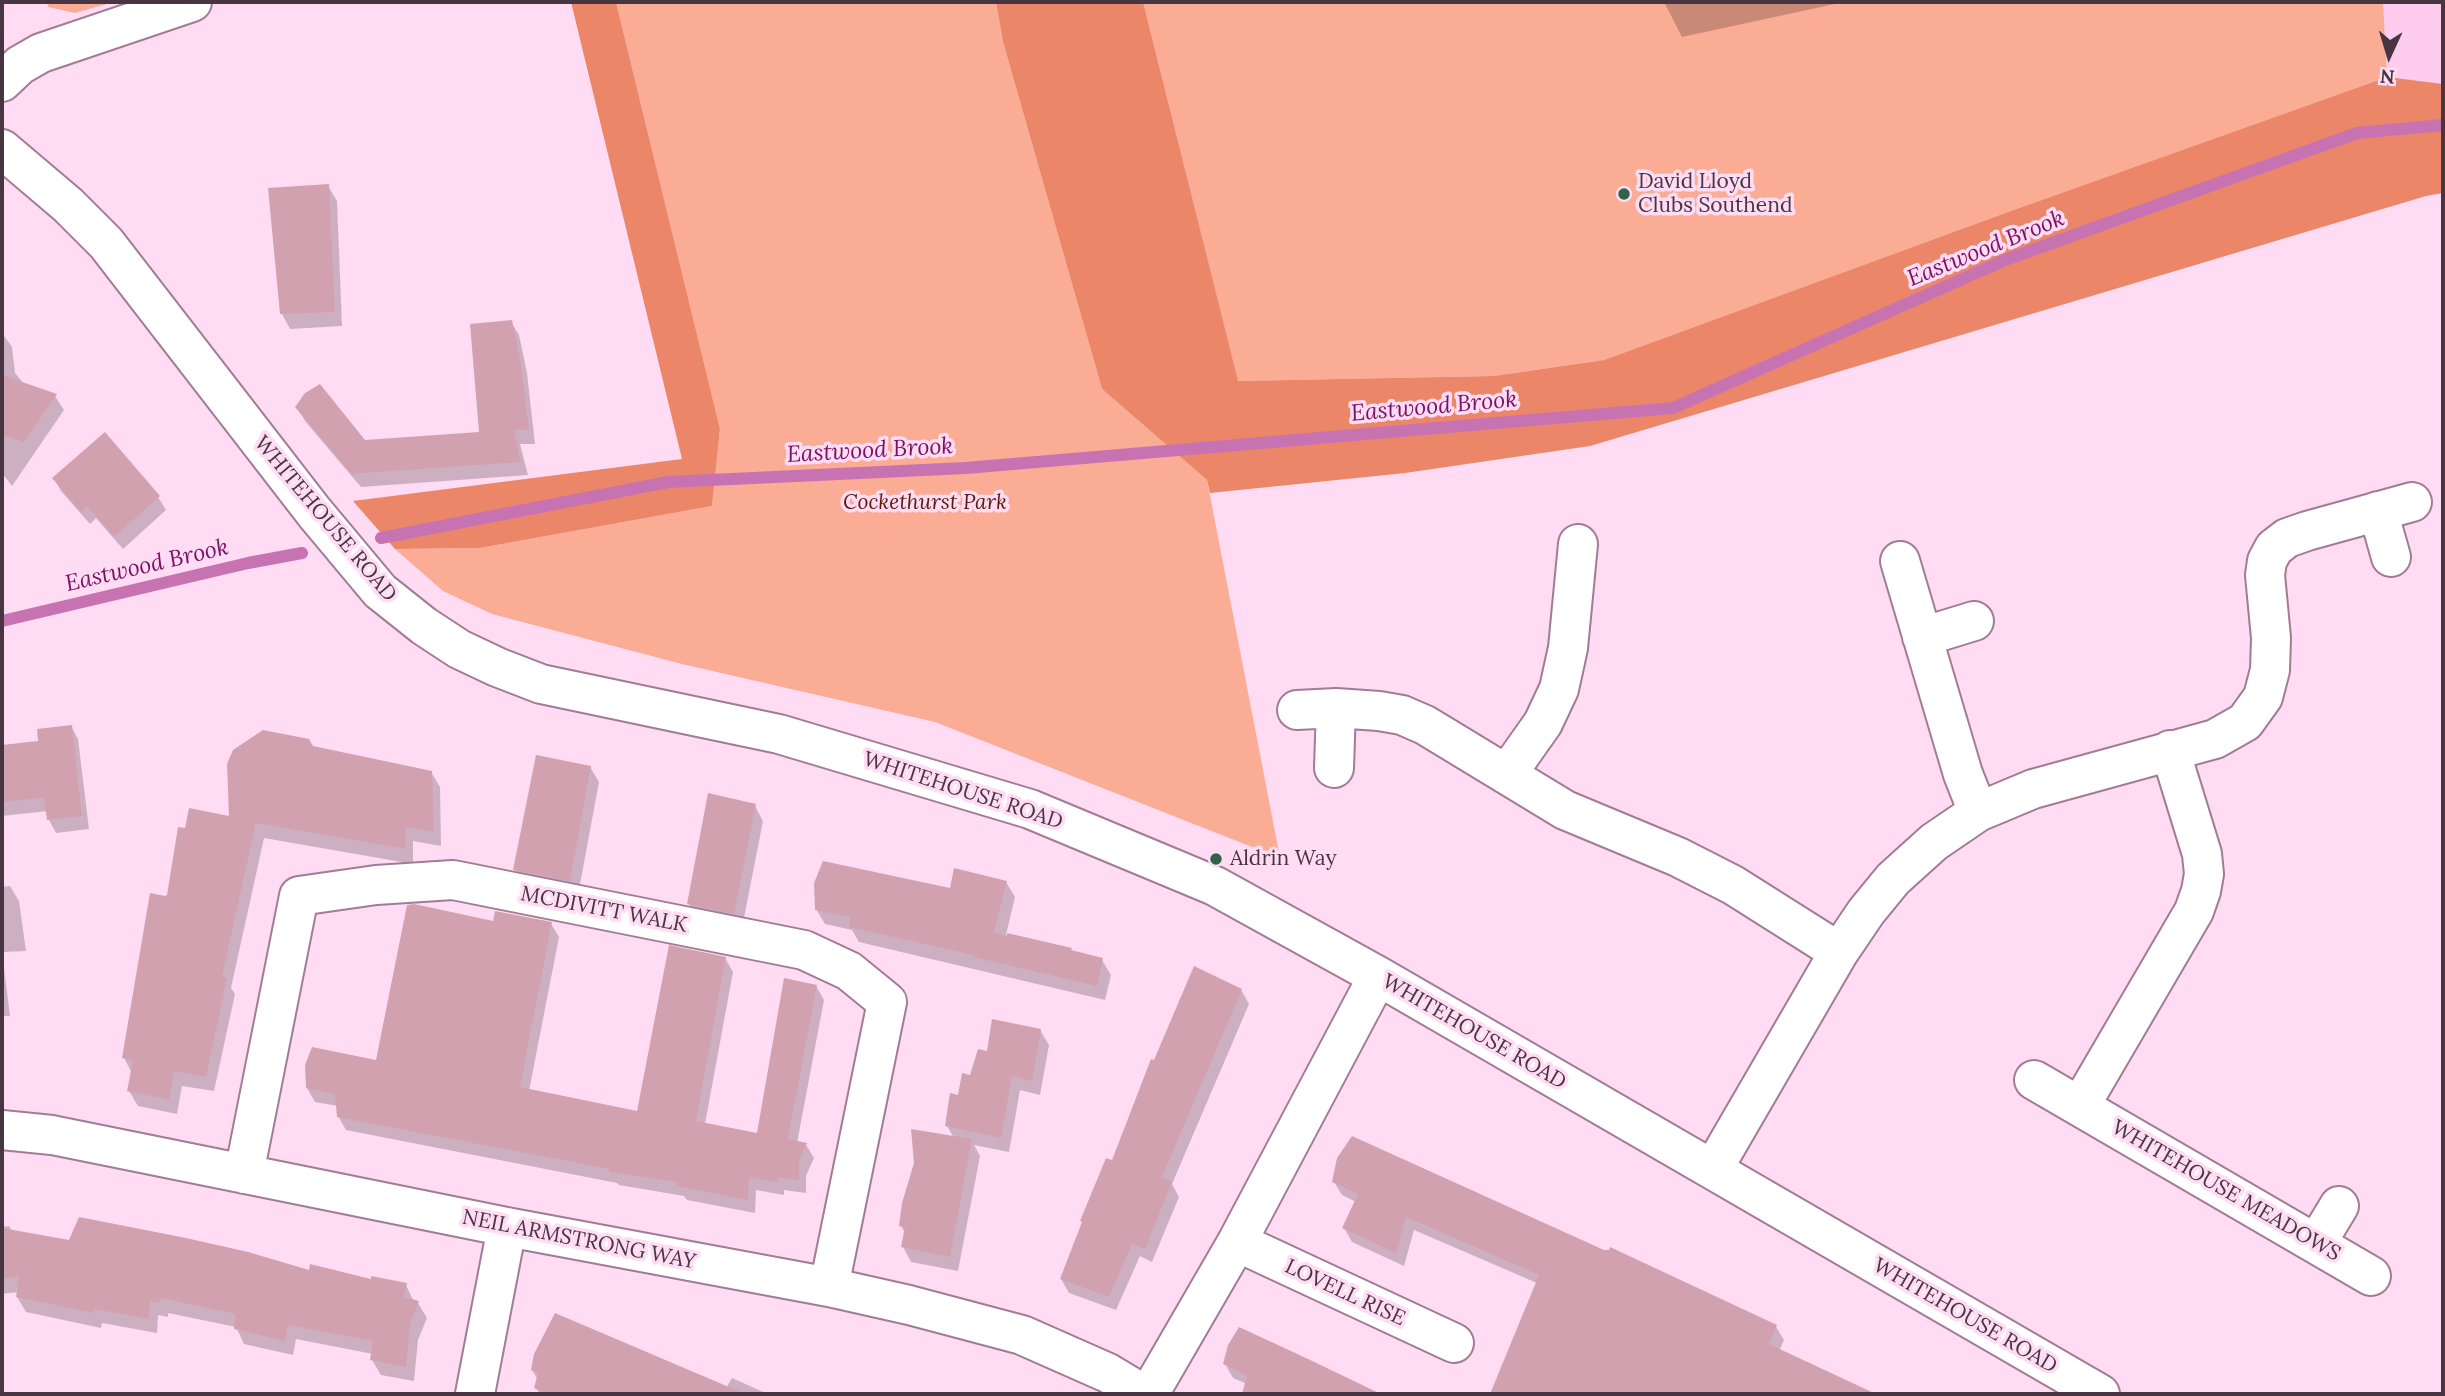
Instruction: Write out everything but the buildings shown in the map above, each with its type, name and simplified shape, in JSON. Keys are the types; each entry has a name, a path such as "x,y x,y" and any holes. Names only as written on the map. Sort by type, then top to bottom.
{"street":[{"path":"2,82 20,65 41,53 192,2"},
{"name":"WHITEHOUSE ROAD","path":"2,149 106,243 314,512 380,591 424,626 459,649 541,684 779,734 1030,809 1215,886 1378,976 2100,1394"},
{"path":"1713,1169 1839,952 1893,879 1934,842 1978,812 2033,789 2215,739 2245,722 2263,697 2270,670 2271,638 2265,575 2267,561 2274,548 2287,538 2395,506 2391,557"},
{"path":"1507,774 1543,723 1559,689 1568,648 1578,544"},
{"path":"1900,561 1963,774 1978,812"},
{"path":"1922,637 1974,621"},
{"path":"1334,768 1336,708"},
{"path":"1297,710 1336,708 1402,715 1425,725 1565,810 1678,857 1732,885 1839,952"},
{"path":"2080,1107 2194,911 2201,891 2204,874 2202,854 2170,750"},
{"name":"MCDIVITT WALK","path":"244,1174 299,895 376,885 453,880 804,950 849,971 887,1002 828,1287"},
{"path":"1149,1394 1237,1242 1378,976"},
{"name":"WHITEHOUSE MEADOWS","path":"2035,1080 2371,1276"},
{"name":"NEIL ARMSTRONG WAY","path":"2,1130 52,1135 909,1305 1022,1335 1108,1373 1143,1394"},
{"path":"2316,1244 2339,1206"},
{"path":"475,1394 507,1227"},
{"name":"LOVELL RISE","path":"1237,1242 1454,1343"}],"shaded area":[{"path":"571,2 616,2 720,429 712,506 480,548 395,549 353,501 682,459"},
{"path":"996,2 1143,2 1238,381 1494,376 1604,360 2387,77 2443,84 2443,193 1590,446 1405,473 1210,493 1207,480 1102,389 1003,42"},
{"path":"2383,2 2443,2 2443,84 2387,77"}],"green space":[{"path":"47,2 114,2 75,13 48,7"},
{"name":"Cockethurst Park","path":"616,2 996,2 1003,42 1102,389 1207,480 1280,858 935,722 682,664 492,614 443,591 395,549 480,548 712,506 720,429"},
{"name":"David Lloyd Clubs Southend","path":"1143,2 2383,2 2387,77 1604,360 1494,376 1237,381"}],"waterway":[{"name":"Eastwood Brook","path":"381,538 668,482 966,468 1673,408 2005,260 2357,133 2443,125"},
{"name":"Eastwood Brook","path":"2,621 248,563 302,553"}],"place":[{"name":"David Lloyd Clubs Southend","path":"1624,194"},
{"name":"Aldrin Way","path":"1216,859"}]}
